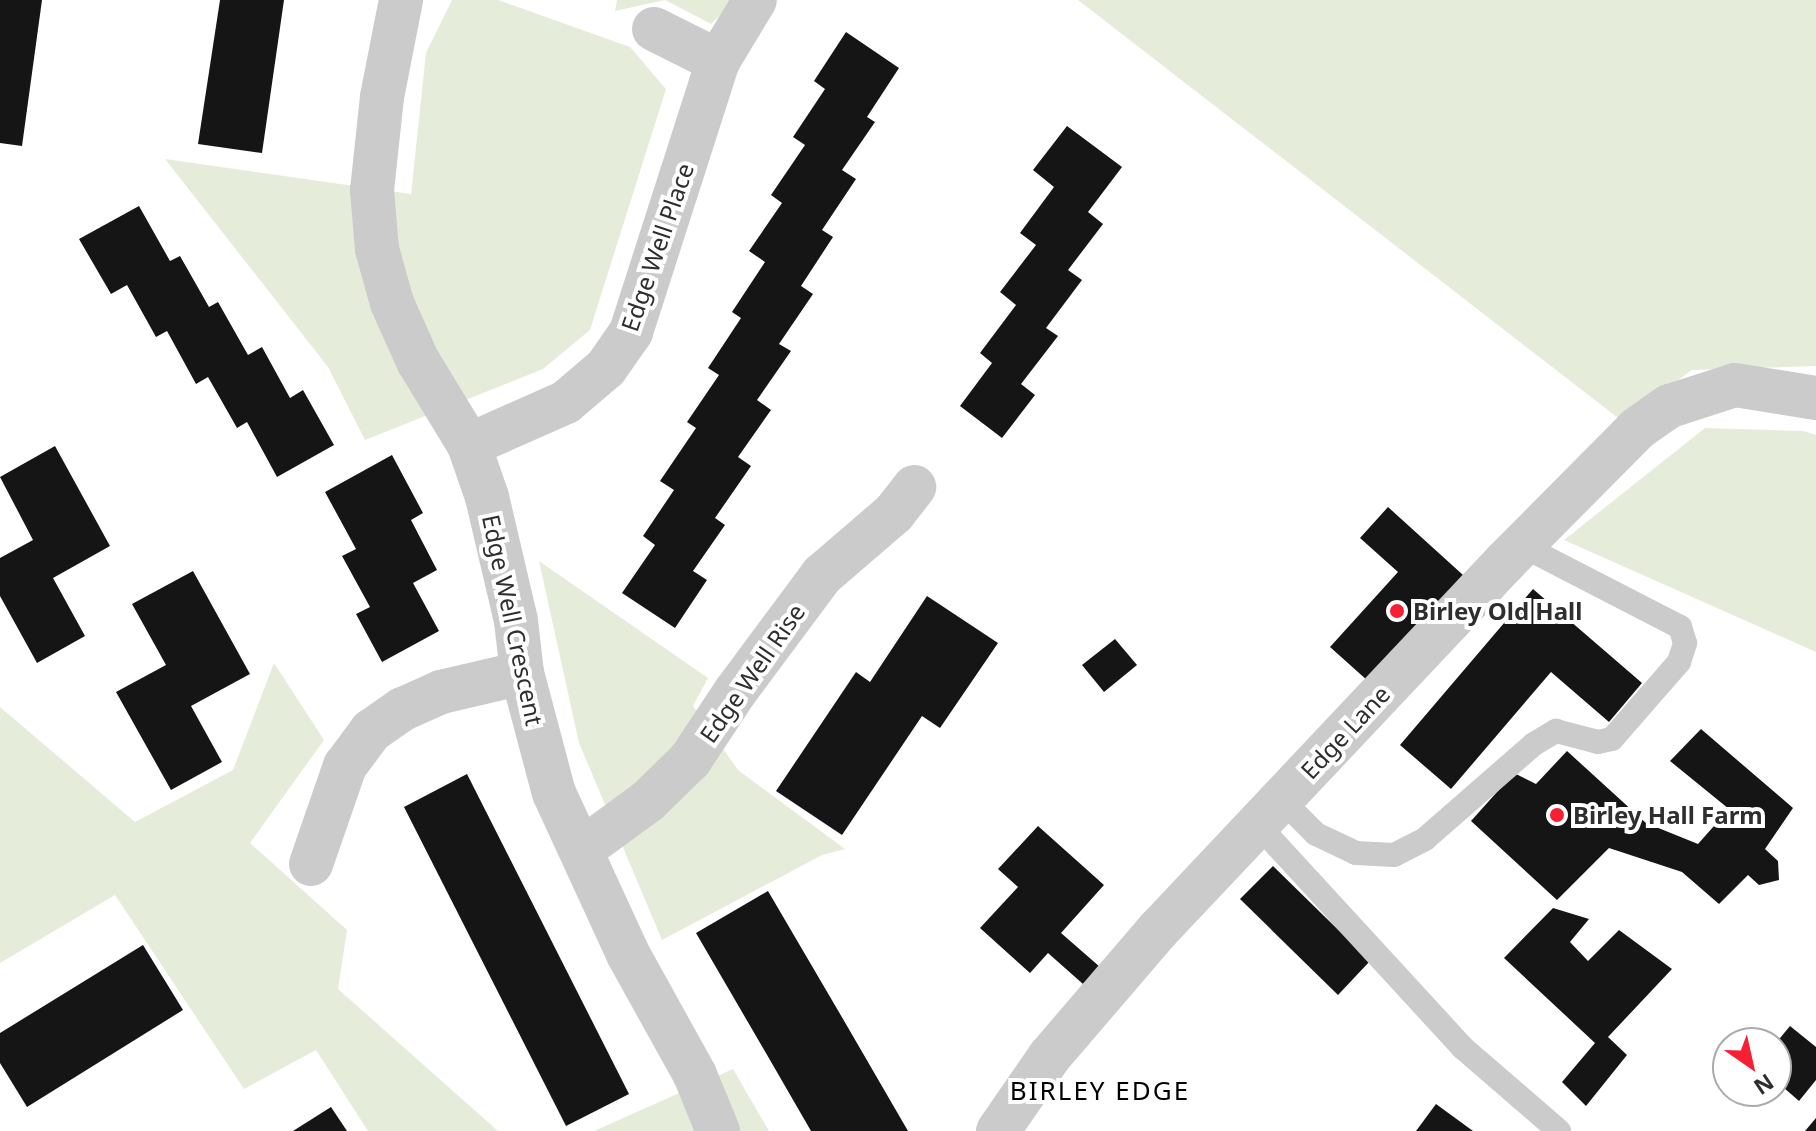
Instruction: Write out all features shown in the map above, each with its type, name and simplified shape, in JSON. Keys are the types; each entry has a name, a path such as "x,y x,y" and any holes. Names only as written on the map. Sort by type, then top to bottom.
{"street":[{"name":"Edge Well Crescent","path":"401,0 382,97 372,190 377,249 392,303 418,361 469,445 502,550 522,673 554,793 628,954 695,1075 718,1131"},
{"name":"Edge Well Place","path":"469,445 566,402 606,368 631,332 718,61 755,0"},
{"path":"654,29 718,61"},
{"name":"Edge Lane","path":"998,1131 1049,1057 1158,930 1638,428 1670,406 1735,385 1816,398"},
{"name":"Edge Well Rise","path":"581,850 648,801 690,760 735,692 822,575 894,513 914,487"},
{"path":"311,864 345,766 371,731 403,709 441,692 522,673"}],"lane":[{"path":"1269,812 1356,853 1394,855 1425,839 1534,744 1556,731 1598,742 1612,739 1679,662 1685,643 1680,627 1523,546"},
{"path":"1269,812 1463,1048 1559,1131"}],"green space":[{"path":"452,0 498,0 630,47 666,89 590,330 543,369 365,440 328,367 165,159 411,194 426,53"},
{"path":"617,0 665,0 615,11"},
{"path":"665,0 736,0 711,24"},
{"path":"1078,0 1816,0 1816,366 1692,370 1622,421"},
{"path":"1705,428 1803,431 1816,435 1816,652 1564,540"},
{"path":"539,561 708,678 693,706 738,770 845,849 822,855 662,940 579,743"},
{"path":"274,663 324,740 250,843 347,930 338,989 498,1131 368,1131 316,1050 244,1089 115,895 0,963 0,707 135,822 233,770"},
{"path":"733,1069 769,1131 594,1131"}],"building":[{"path":"0,0 42,0 22,146 0,143"},
{"path":"220,0 284,0 262,153 198,144"},
{"path":"846,32 899,68 867,117 875,122 842,170 856,179 822,230 833,237 801,286 813,294 779,344 791,351 757,400 771,410 738,457 751,466 715,518 725,525 693,571 707,580 675,628 622,593 655,545 643,536 674,490 660,481 696,428 687,422 719,375 708,368 741,318 732,312 765,262 749,251 782,203 771,195 805,145 793,137 825,89 814,81"},
{"path":"1067,126 1122,167 1088,212 1103,224 1068,270 1082,280 1046,328 1058,336 1021,384 1035,395 1002,438 960,406 992,363 980,353 1016,305 1000,292 1036,245 1020,233 1054,187 1033,170"},
{"path":"139,206 170,261 180,256 209,307 218,302 248,355 262,347 290,398 303,390 334,445 277,477 247,422 237,428 208,377 196,384 167,331 156,337 127,285 111,294 79,239"},
{"path":"55,446 110,546 53,578 85,636 37,663 0,596 0,558 33,540 0,477"},
{"path":"392,455 423,513 411,520 437,570 413,583 439,631 382,662 356,614 370,607 342,556 356,549 325,492"},
{"name":"Birley Old Hall","path":"1388,507 1463,575 1368,681 1330,647 1398,572 1360,538"},
{"path":"193,571 250,674 191,706 222,762 171,790 116,692 166,665 132,604"},
{"path":"1533,589 1642,683 1609,722 1551,672 1451,789 1400,745"},
{"path":"927,596 998,643 940,728 922,716 842,835 776,791 856,672 870,682"},
{"path":"1115,639 1137,665 1104,692 1082,665"},
{"name":"Birley Hall Farm","path":"1701,729 1793,808 1765,849 1778,861 1779,880 1759,885 1748,875 1719,904 1682,872 1609,848 1557,900 1471,821 1514,773 1536,784 1567,751 1646,823 1698,844 1729,809 1670,761"},
{"path":"467,774 629,1094 566,1126 404,807"},
{"path":"1038,826 1104,885 1061,933 1100,967 1083,984 1048,953 1030,973 980,928 1018,887 998,869"},
{"path":"1273,866 1370,961 1338,995 1240,899"},
{"path":"768,891 908,1131 811,1131 696,933"},
{"path":"1553,908 1589,919 1570,942 1588,961 1619,930 1672,969 1608,1037 1627,1055 1586,1106 1562,1082 1595,1043 1504,958"},
{"path":"143,945 183,1010 27,1107 0,1063 0,1033"},
{"path":"1792,1028 1816,1047 1816,1080 1799,1101 1792,1095"},
{"path":"1436,1104 1473,1131 1416,1131"},
{"path":"331,1107 347,1131 293,1131"},
{"path":"1816,1118 1816,1131 1805,1131"}],"place":[{"name":"Birley Old Hall","path":"1397,611"},
{"name":"Birley Hall Farm","path":"1557,815"}],"district":[{"name":"BIRLEY EDGE","path":"1100,1091"}]}
